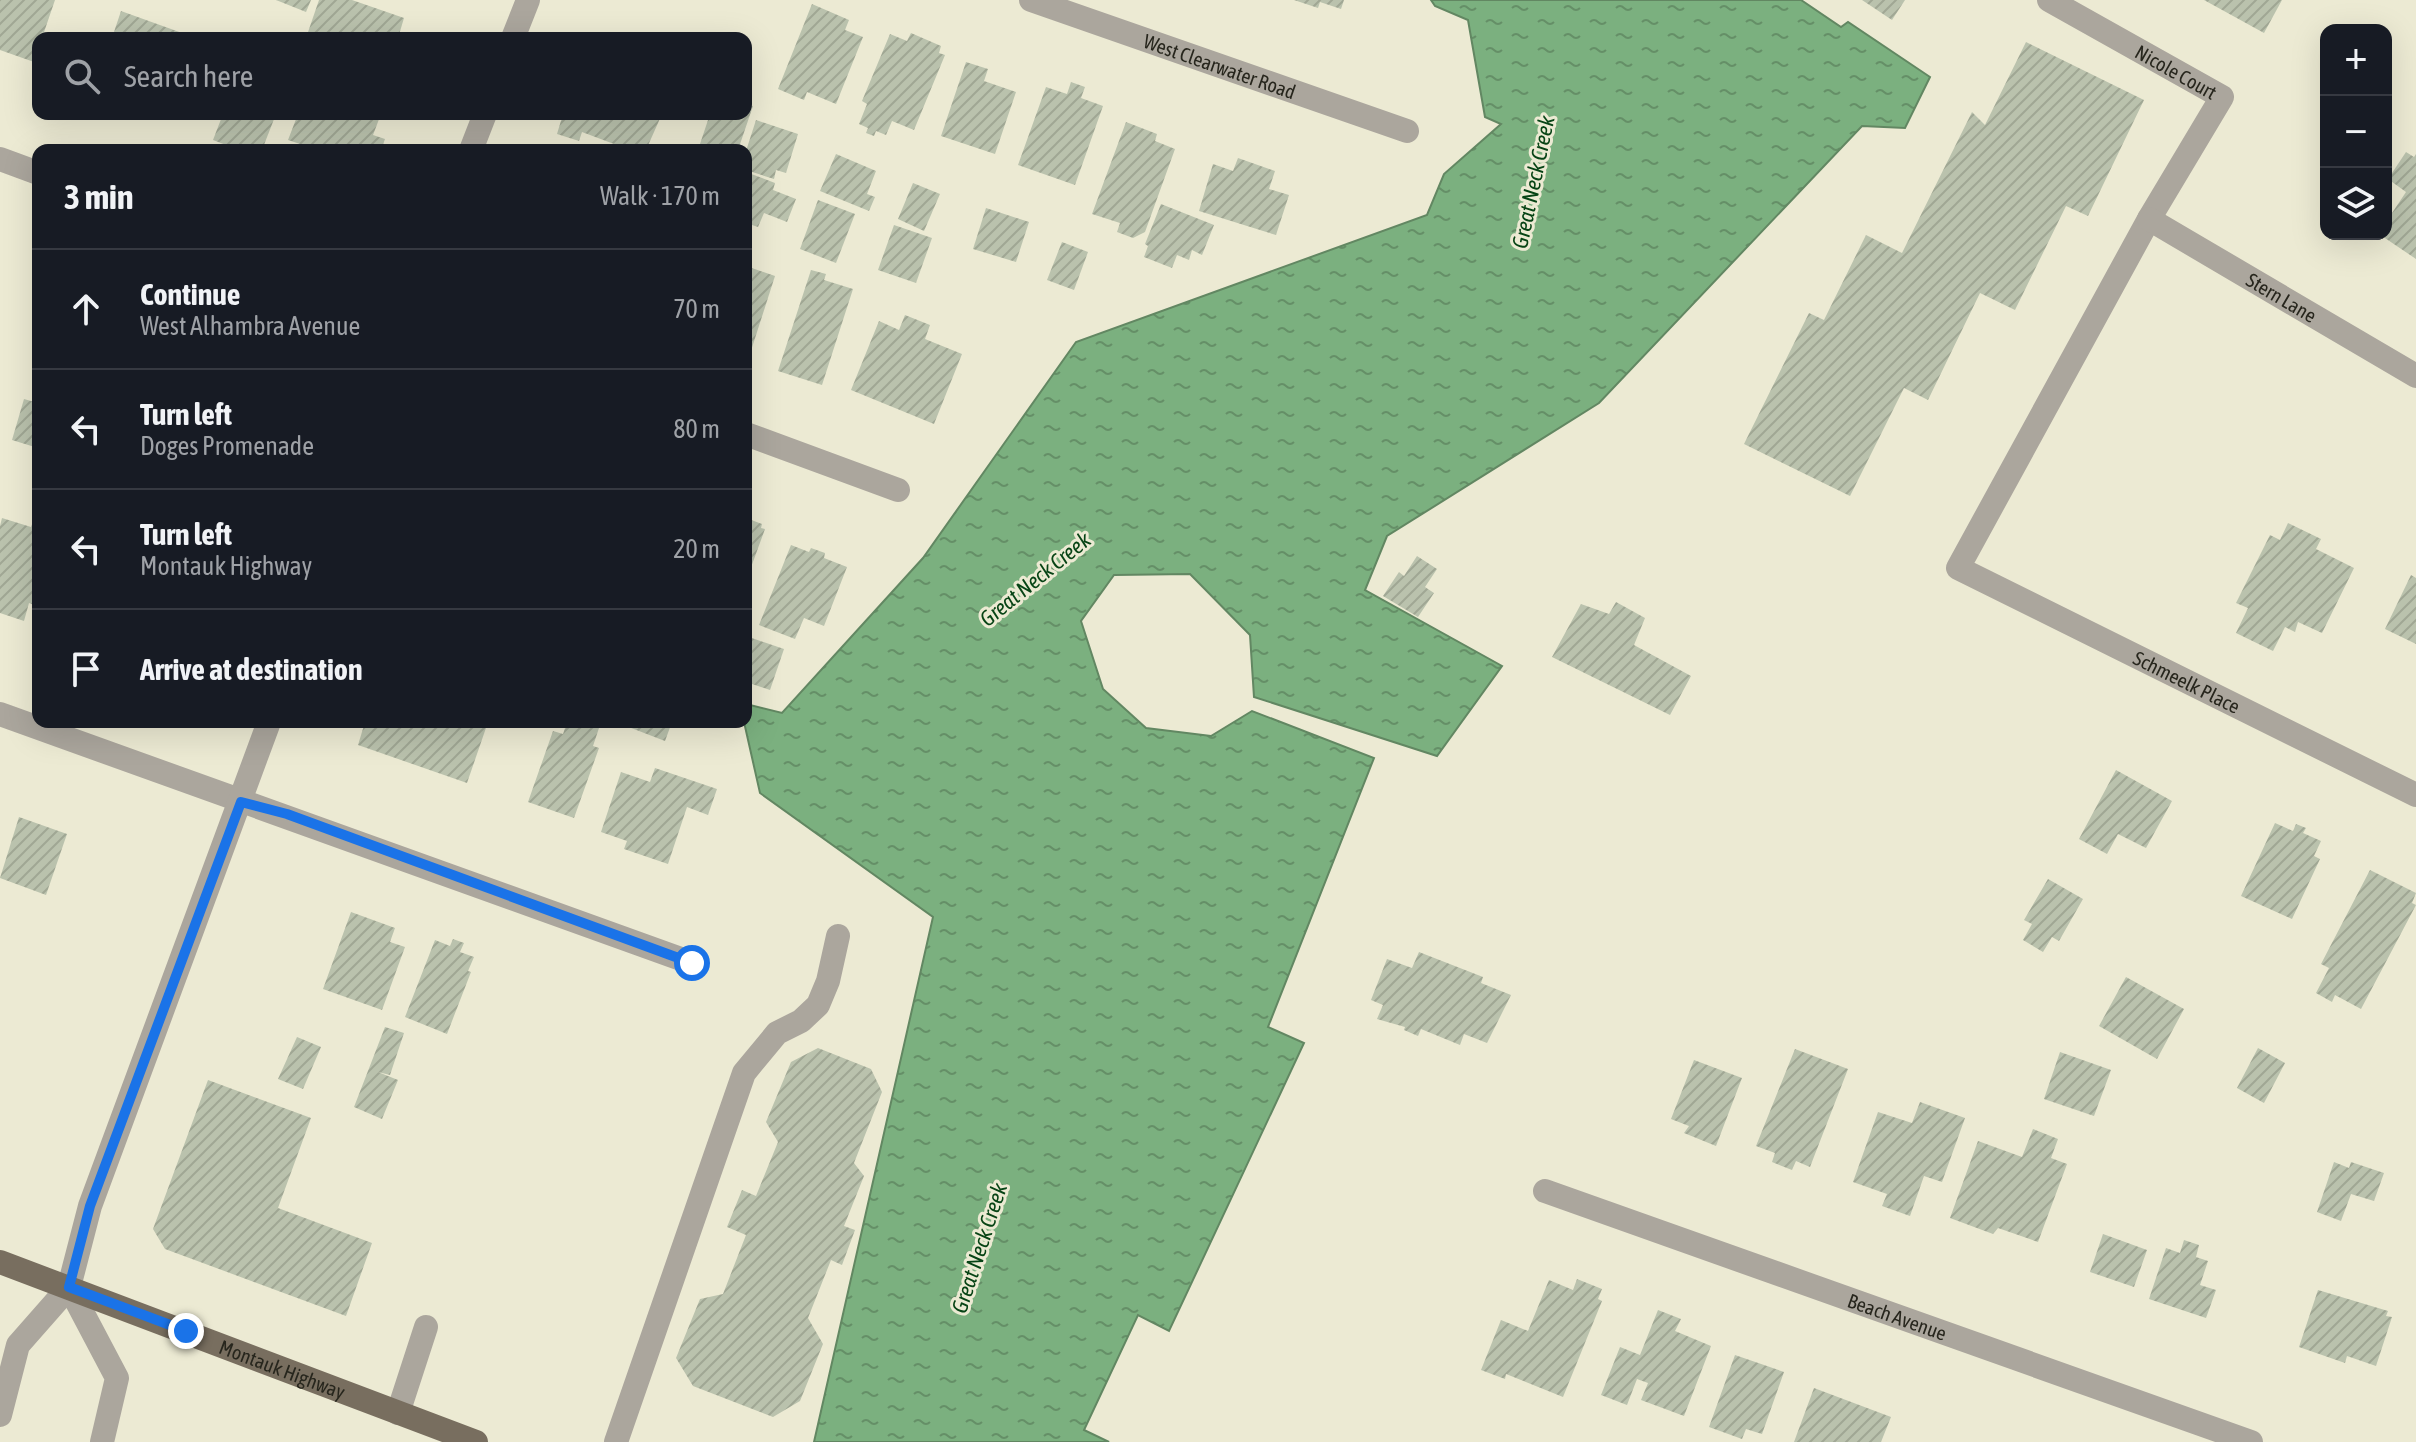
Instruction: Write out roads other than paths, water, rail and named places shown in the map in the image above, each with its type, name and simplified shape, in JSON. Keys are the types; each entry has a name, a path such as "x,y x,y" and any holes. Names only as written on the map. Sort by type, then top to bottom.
{"main road":[{"name":"Montauk Highway","path":"0,1262 476,1442"}],"street":[{"path":"515,32 528,0"},
{"name":"West Clearwater Road","path":"1031,0 1407,131"},
{"name":"Nicole Court","path":"2049,0 2222,97 2149,219"},
{"path":"473,144 483,120"},
{"path":"0,159 32,171"},
{"name":"Stern Lane","path":"2149,219 2416,376"},
{"name":"Schmeelk Place","path":"2149,219 1958,568 2416,795"},
{"path":"752,436 898,490"},
{"path":"0,714 32,726"},
{"path":"38,728 241,802 287,814 692,963"},
{"path":"0,1415 18,1345 69,1287 90,1206 267,728"},
{"path":"616,1442 744,1073 777,1033 801,1021 818,1005 828,981 838,936"},
{"name":"Beach Avenue","path":"1545,1191 2251,1442"},
{"path":"69,1287 117,1378 102,1442"},
{"path":"398,1413 426,1327"}],"water":[{"name":"Great Neck Creek","path":"1431,0 1801,0 1841,27 1848,22 1930,77 1905,128 1862,126 1599,403 1387,536 1365,590 1502,666 1437,756 1254,697 1250,635 1190,574 1114,575 1081,621 1103,689 1146,728 1211,736 1252,711 1374,758 1268,1027 1304,1043 1169,1331 1138,1315 1084,1430 1109,1442 814,1442 933,917 760,793 745,728 752,728 752,706 782,713 923,558 1076,342 1427,215 1444,174 1501,124 1485,117 1468,20 1435,6"}]}
